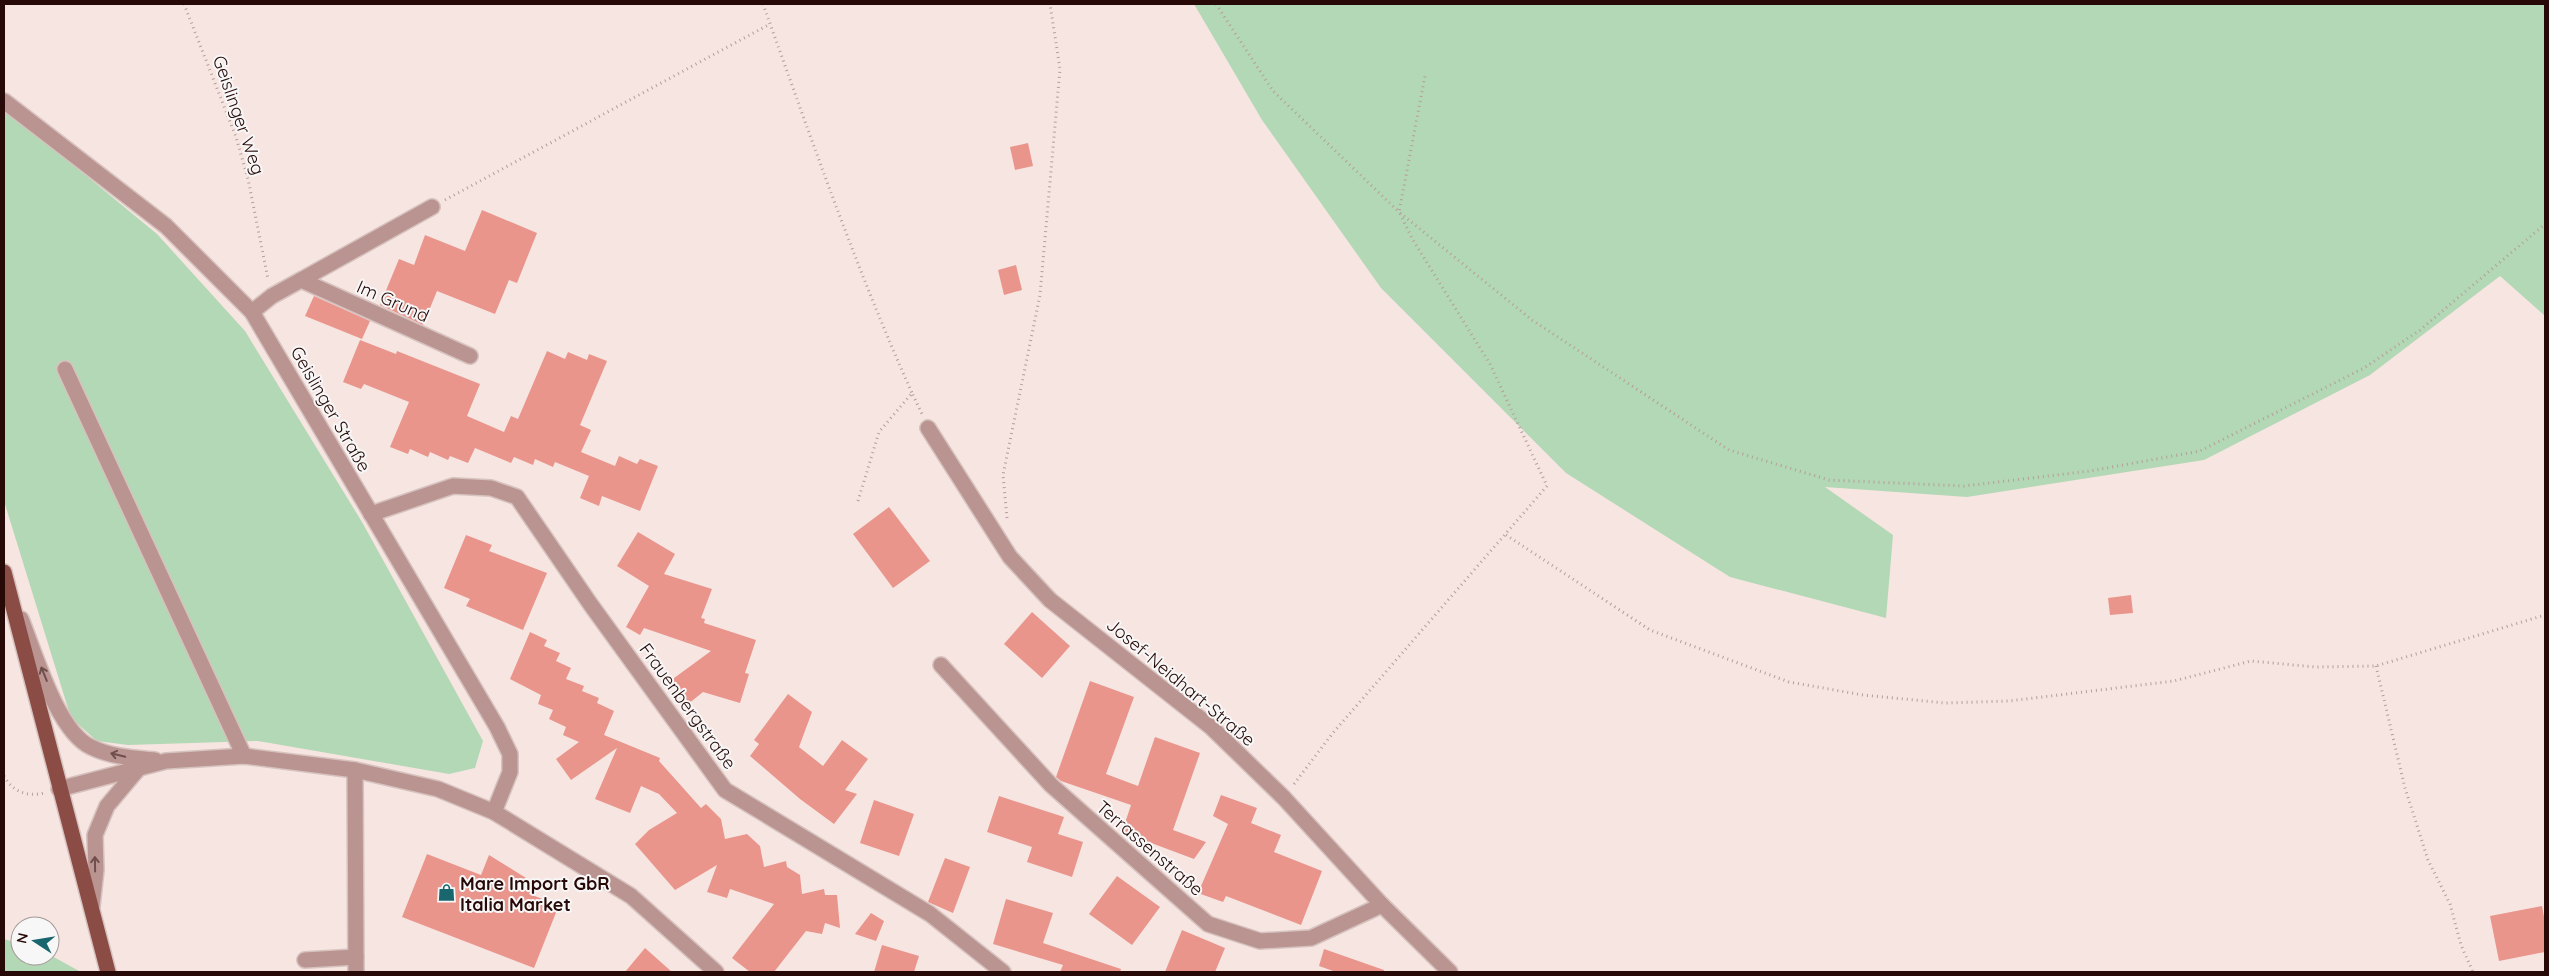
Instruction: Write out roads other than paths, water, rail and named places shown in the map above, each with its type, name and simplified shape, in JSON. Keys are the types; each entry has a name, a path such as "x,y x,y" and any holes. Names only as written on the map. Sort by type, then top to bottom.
{"main road":[{"path":"5,577 106,967"}],"street":[{"name":"Geislinger Straße","path":"4,101 166,226 252,312 492,718 510,754 510,772 494,812"},
{"name":"Im Grund","path":"252,312 272,296 432,207"},
{"name":"Im Grund","path":"301,280 470,356"},
{"path":"65,369 244,756"},
{"name":"Josef-Neidhart-Straße","path":"928,428 1010,557 1050,600 1211,728 1284,798 1382,905 1450,972"},
{"name":"Frauenbergstraße","path":"371,514 453,486 491,488 518,497 591,605 725,790 930,914 1003,972"},
{"path":"5,577 62,719 77,737 90,747 120,757 166,761 244,756 355,770 438,789 494,812 631,896 716,972"},
{"name":"Terrassenstraße","path":"941,665 1051,785 1208,924 1260,941 1312,938 1382,905"},
{"path":"60,789 166,761"},
{"path":"91,912 96,870 94,835 107,806 139,768"},
{"path":"305,960 356,965 355,770"}],"place":[{"name":"Mare Import GbR Italia Market","path":"446,893"}]}
